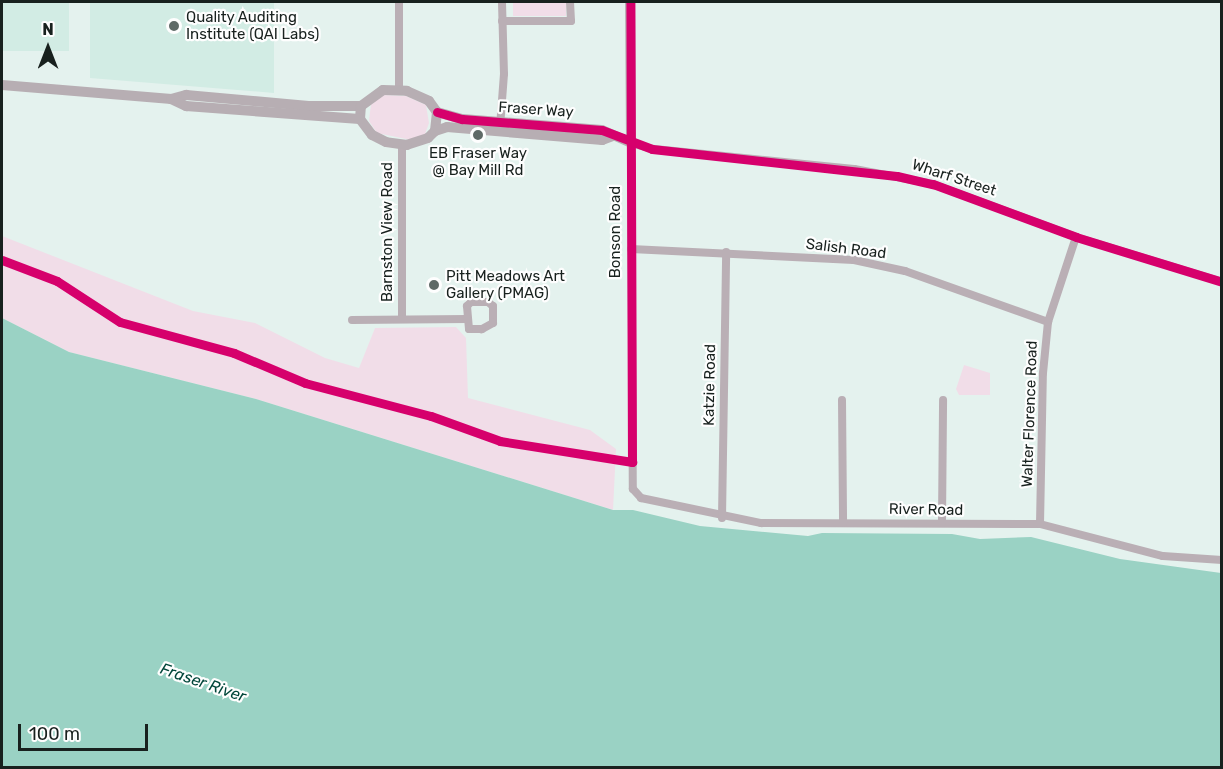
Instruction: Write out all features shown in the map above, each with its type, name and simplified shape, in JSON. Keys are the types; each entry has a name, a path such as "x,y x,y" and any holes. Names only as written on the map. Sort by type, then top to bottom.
{"street":[{"path":"399,2 399,90"},
{"path":"500,126 502,2"},
{"path":"502,21 571,21 570,2"},
{"name":"Bonson Road","path":"630,2 633,489"},
{"path":"2,85 171,99 186,95 309,106 362,106"},
{"path":"171,99 186,106 360,119 378,140 402,144 422,142 435,130 437,112 421,95 399,90 376,92 362,106 360,119"},
{"name":"Fraser Way","path":"437,112 500,126 602,140 613,136 631,143"},
{"name":"Fraser Way","path":"435,130 447,127 500,126"},
{"name":"Wharf Street","path":"631,143 897,176 933,184 1076,237 1221,282"},
{"name":"Barnston View Road","path":"402,144 402,320"},
{"name":"Walter Florence Road","path":"1040,524 1048,322 1076,237"},
{"name":"Salish Road","path":"631,249 833,258 905,271 1048,322"},
{"name":"Katzie Road","path":"722,518 726,252"},
{"path":"471,302 488,302 493,306 493,323 482,329 469,329 467,319 471,302"},
{"path":"352,320 467,319"},
{"path":"842,400 843,523"},
{"path":"942,523 943,400"},
{"name":"River Road","path":"633,489 641,498 722,518 785,525 1040,524 1163,556 1221,560"}],"shaded area":[{"path":"2,2 69,2 69,51 2,51"},
{"path":"90,2 274,2 274,93 90,78"},
{"path":"513,2 566,2 566,16 513,16"},
{"path":"382,95 406,96 426,105 429,123 425,134 411,140 377,133 369,121 370,112 371,105"},
{"path":"2,236 193,311 255,323 325,358 359,368 375,328 456,327 466,338 468,398 590,430 616,449 613,510 256,399 69,352 2,318"},
{"path":"964,365 990,373 990,395 959,395 956,389"}],"water":[{"name":"Fraser River","path":"2,318 69,352 256,399 613,510 633,510 700,526 808,536 822,533 952,534 980,539 1031,537 1120,559 1221,573 1221,767 2,767"}],"cycle path":[{"path":"2,260 57,281 120,322 234,353 305,383 431,416 500,441 632,462 630,2"},
{"path":"437,112 462,119 602,130 652,149 897,176 933,184 1076,237 1222,282"}],"place":[{"name":"Quality Auditing Institute (QAI Labs)","path":"174,26"},
{"name":"EB Fraser Way @ Bay Mill Rd","path":"478,135"},
{"name":"Pitt Meadows Art Gallery (PMAG)","path":"434,285"}]}
